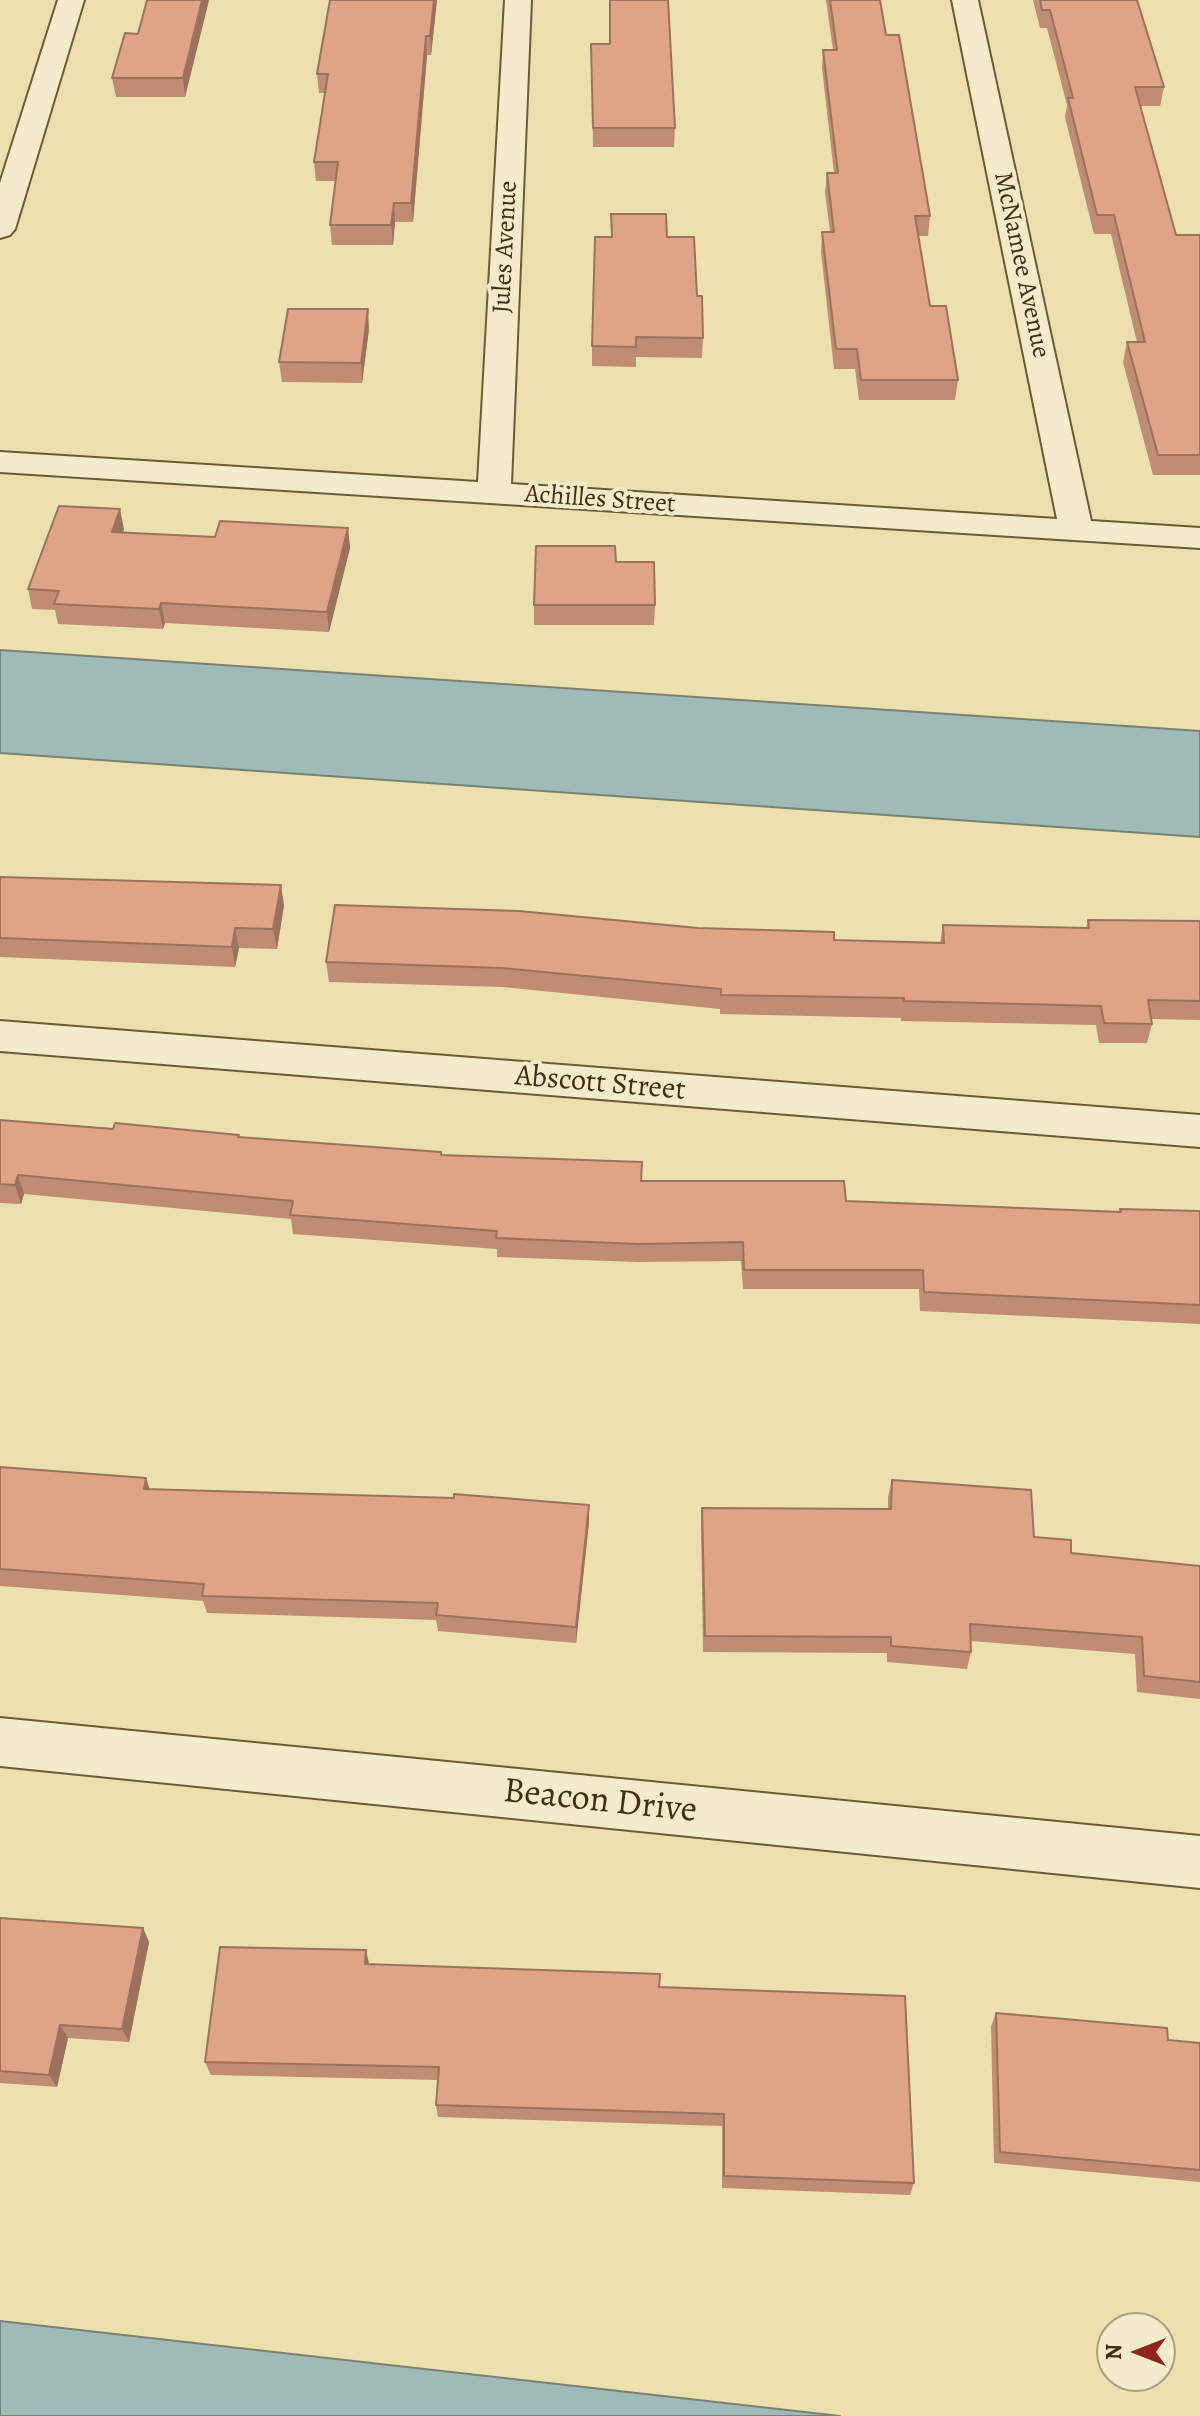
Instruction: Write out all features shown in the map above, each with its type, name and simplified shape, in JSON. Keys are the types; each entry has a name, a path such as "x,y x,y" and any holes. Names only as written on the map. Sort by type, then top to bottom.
{"street":[{"path":"0,229 71,0"},
{"name":"Jules Avenue","path":"494,493 518,0"},
{"name":"McNamee Avenue","path":"965,0 1076,530"},
{"name":"Achilles Street","path":"0,462 1200,538"},
{"name":"Abscott Street","path":"0,1036 1200,1131"},
{"name":"Beacon Drive","path":"0,1742 1200,1862"}],"water":[{"path":"0,650 1200,731 1200,837 0,753"},
{"path":"0,2321 840,2416 0,2416"}],"building":[{"path":"147,0 202,0 183,78 112,78 125,33 138,34"},
{"path":"330,0 434,0 430,36 426,36 411,203 394,203 391,225 330,225 338,162 314,162 328,74 317,74"},
{"path":"610,0 668,0 675,128 593,128 591,44 610,44"},
{"path":"830,0 880,0 886,35 899,35 930,216 915,216 930,306 946,306 958,380 861,380 857,349 836,349 822,232 834,232 827,173 838,173 823,50 837,50"},
{"path":"1040,0 1137,0 1164,87 1135,87 1176,235 1200,235 1200,455 1158,455 1127,342 1145,342 1114,215 1097,215 1068,98 1073,98 1050,10 1042,10"},
{"path":"611,214 666,214 667,237 694,237 697,296 702,296 703,338 636,337 636,347 592,346 595,237 612,237"},
{"path":"288,309 368,309 361,363 279,362"},
{"path":"59,506 120,509 112,532 215,537 220,521 348,528 327,612 161,603 159,609 54,604 59,591 28,589"},
{"path":"536,546 615,546 616,562 654,562 655,605 534,605"},
{"path":"0,877 281,885 273,929 235,928 232,947 0,938"},
{"path":"335,905 519,911 698,928 834,932 834,940 944,943 943,925 1089,928 1088,920 1200,921 1200,1001 1148,1000 1152,1024 1104,1023 1101,1006 721,995 721,989 502,968 326,962"},
{"path":"0,1120 113,1129 115,1123 238,1137 441,1152 441,1155 642,1162 641,1181 844,1181 846,1201 1121,1212 1120,1209 1200,1211 1200,1305 924,1292 923,1270 744,1270 743,1242 638,1244 496,1238 497,1231 290,1215 293,1201 18,1175 15,1185 0,1184"},
{"path":"0,1467 146,1478 144,1489 454,1498 454,1494 589,1505 576,1627 436,1615 438,1603 202,1596 204,1584 0,1569"},
{"path":"892,1480 1031,1490 1034,1537 1071,1540 1071,1553 1200,1566 1200,1682 1144,1676 1142,1637 970,1624 971,1652 891,1646 891,1637 705,1636 702,1508 891,1509"},
{"path":"0,1918 143,1928 122,2029 60,2025 49,2075 0,2071"},
{"path":"220,1947 366,1950 365,1964 660,1974 659,1987 905,1996 914,2183 724,2176 724,2114 436,2105 439,2067 205,2062"},
{"path":"996,2013 1167,2028 1168,2040 1200,2043 1200,2170 1000,2152"}]}
